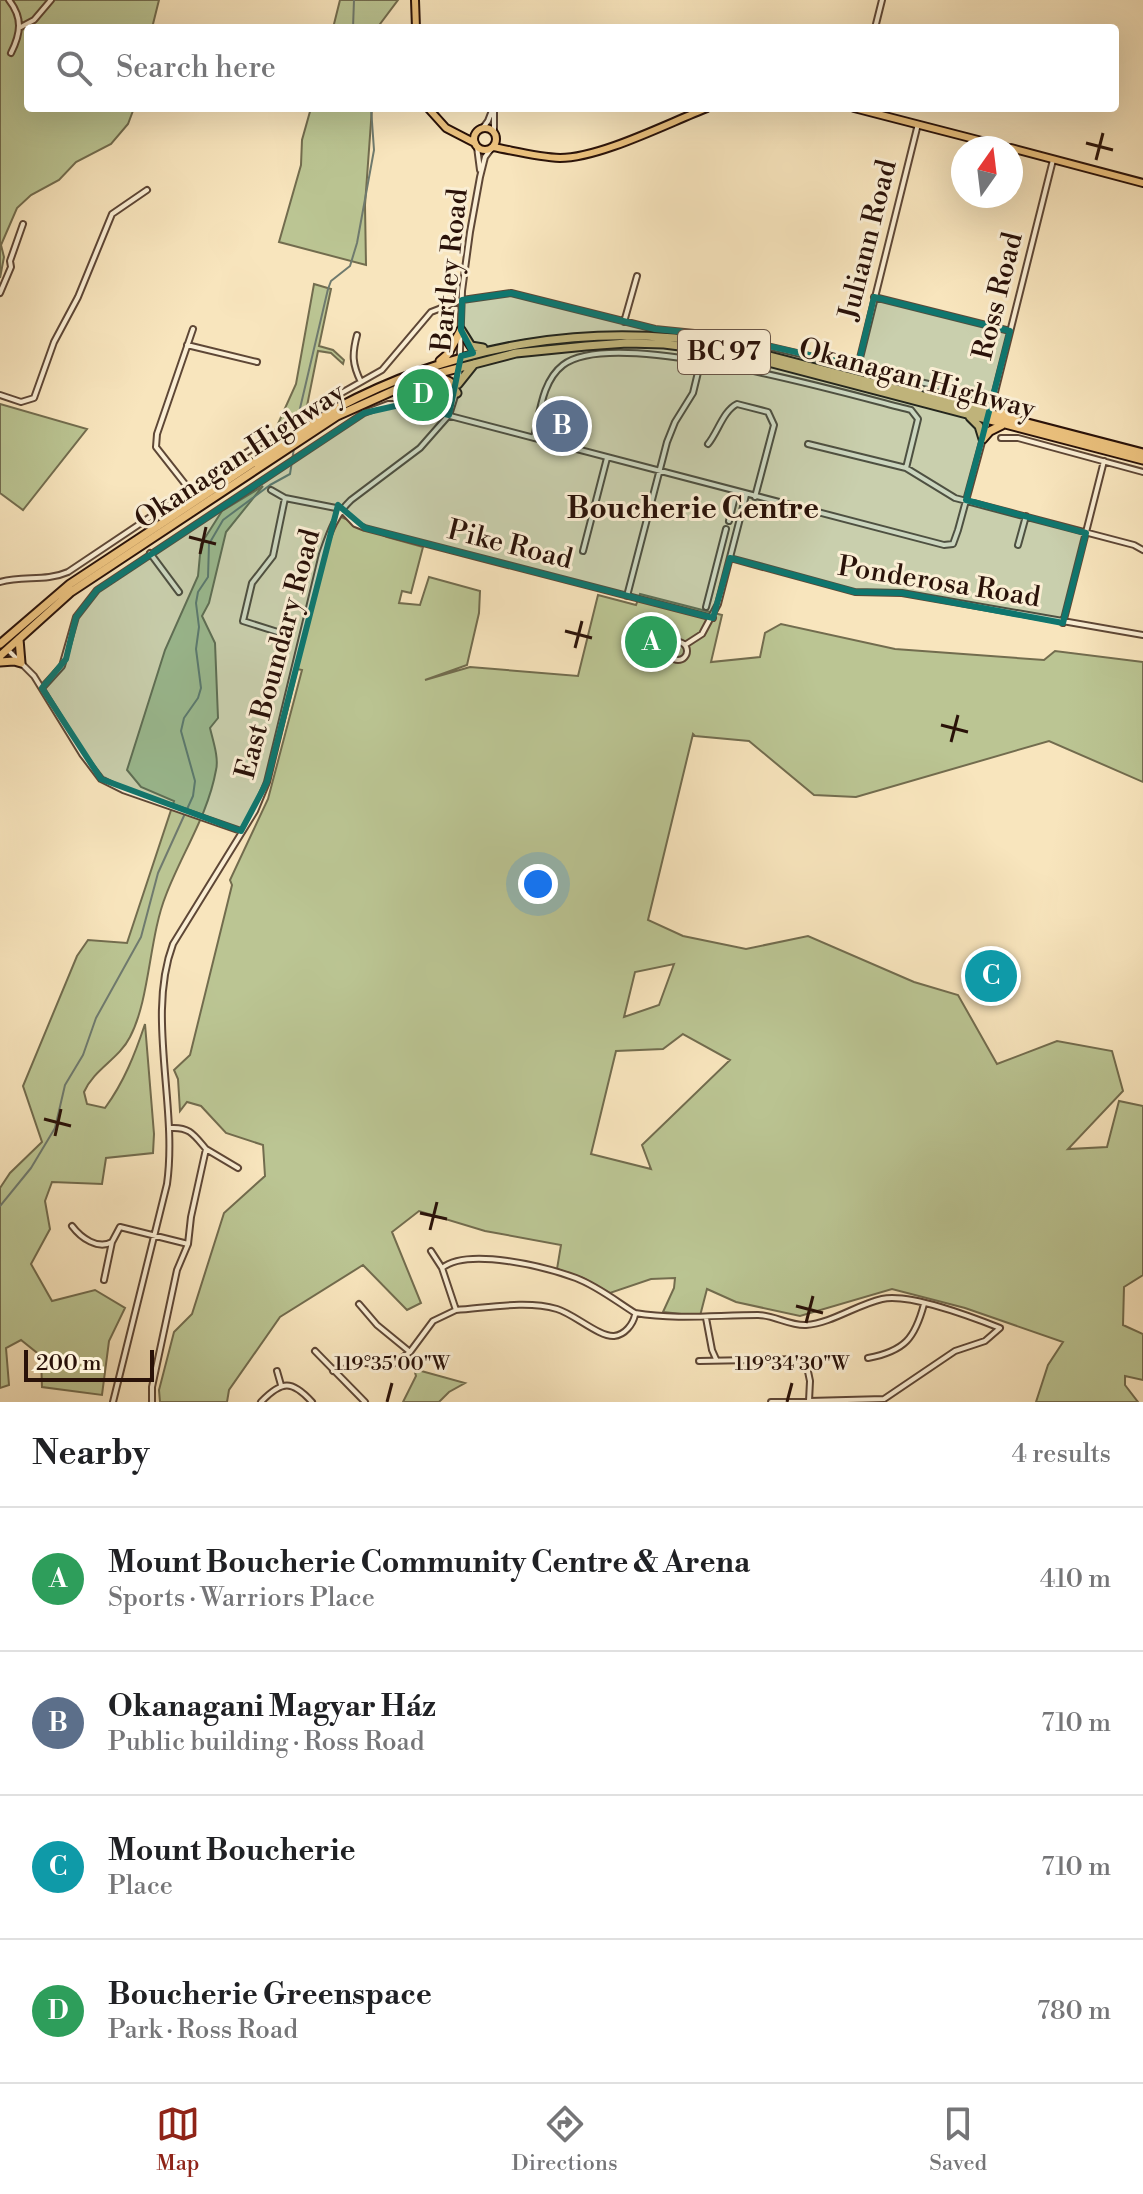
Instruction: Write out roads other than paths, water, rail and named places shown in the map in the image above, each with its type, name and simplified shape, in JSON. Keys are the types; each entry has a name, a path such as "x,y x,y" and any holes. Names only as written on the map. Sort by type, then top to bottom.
{"highway":[{"path":"474,363 457,388 435,370 461,330 471,346 498,348"},
{"name":"Okanagan Highway","path":"0,656 2,645 71,592 294,440 461,356 564,336 620,334 682,337 727,345 1143,460"},
{"name":"Okanagan Highway","path":"435,370 516,353 627,343 664,344 734,353 970,411"},
{"path":"993,400 1004,420 983,439 970,411 993,400"},
{"name":"Okanagan Highway","path":"1004,420 1143,453"},
{"path":"0,634 18,634 21,663 0,662"}],"main road":[{"path":"415,0 416,24"},
{"path":"432,112 446,128 484,150 492,148 563,158 621,143 697,112"},
{"path":"870,112 964,136"},
{"path":"476,145 475,136 480,129"},
{"path":"454,132 489,129 503,143 527,153"},
{"path":"492,148 495,134"},
{"path":"1023,152 1143,183"}],"street":[{"path":"26,24 34,20 51,0"},
{"path":"876,24 882,0"},
{"path":"11,53 20,27 13,2"},
{"path":"20,27 24,25"},
{"path":"480,129 492,112"},
{"path":"494,112 495,134"},
{"name":"Juliann Road","path":"858,366 918,124"},
{"name":"Bartley Road","path":"476,145 480,177"},
{"name":"Bartley Road","path":"341,509 420,448 449,415 460,367 462,300 470,232 485,157 492,148"},
{"name":"Ross Road","path":"42,688 62,666 76,617 97,590 297,455 376,407 404,404 736,493 944,545 953,544 989,416 1053,160"},
{"path":"0,395 21,402 34,398 54,342 78,297 112,214 147,190"},
{"path":"0,293 23,224"},
{"path":"624,322 637,276"},
{"path":"0,582 51,578 68,572 189,489 386,366 431,312 462,300 511,293 655,329 724,336 971,394"},
{"path":"874,297 1010,331"},
{"path":"189,489 156,447 157,434 193,329"},
{"path":"357,335 352,356 361,382"},
{"path":"187,345 257,362"},
{"path":"534,437 550,380 561,367 575,358 592,354 628,354 701,360 752,369 911,410 918,419 906,468"},
{"path":"627,596 659,472 675,422 693,393 701,360"},
{"path":"708,444 729,408 737,404 768,412 774,425 755,497"},
{"path":"1001,438 1018,438 1143,472"},
{"path":"808,444 906,468 955,498 1134,545 1143,550"},
{"path":"583,551 607,458"},
{"path":"1063,623 1104,461"},
{"path":"271,490 285,498 341,509"},
{"path":"729,521 736,493"},
{"path":"685,645 702,634 713,618 746,495"},
{"path":"284,634 243,621 252,583 273,556 285,498"},
{"name":"Pike Road","path":"341,509 355,524 377,532 713,618"},
{"name":"East Boundary Road","path":"113,1402 172,1152 161,992 165,965 173,944 255,811 267,782 322,554 341,509"},
{"path":"1018,545 1026,516"},
{"path":"706,607 726,529"},
{"path":"150,553 179,592"},
{"name":"Ponderosa Road","path":"718,560 729,560 855,592 902,593 1143,635"},
{"path":"673,643 685,645 687,654 684,659 678,661 670,657 668,651 673,643"},
{"path":"2,645 42,688 101,779 241,831"},
{"path":"171,1128 191,1131 206,1149 238,1168"},
{"path":"152,1402 152,1387 177,1270 188,1244 206,1149"},
{"path":"72,1226 96,1245 112,1242"},
{"path":"104,1280 112,1242 120,1227 188,1244"},
{"path":"431,1251 442,1268 456,1310"},
{"path":"442,1268 448,1263 471,1259 546,1269 578,1279 635,1313 706,1318 762,1315 804,1326 883,1299 905,1299 1000,1328 985,1341 955,1351 884,1399 771,1402"},
{"path":"359,1304 377,1325 410,1352"},
{"path":"868,1358 898,1349 911,1338 918,1327 924,1304"},
{"path":"333,1371 345,1361 395,1363 410,1352 433,1321 456,1310 520,1306 556,1308 604,1334 614,1336 634,1323 635,1313"},
{"path":"706,1318 716,1359"},
{"path":"315,1351 365,1402"},
{"path":"699,1361 802,1359 806,1362 810,1381 809,1401"},
{"path":"277,1371 281,1385"},
{"path":"261,1402 281,1385 295,1386 312,1402"}],"waterway":[{"path":"353,24 354,0"},
{"path":"294,434 328,289 331,281 350,266 357,243 374,150 371,112"},
{"path":"0,1206 31,1168 55,1128 65,1085 83,1055 96,1018 141,937 158,873 193,796 195,781 181,731 184,718 201,688 196,649 199,627 196,603 198,592 208,577 209,544 223,520 290,474 294,448"}],"place":[{"name":"Boucherie Greenspace","path":"423,395"},
{"name":"Okanagani Magyar Ház","path":"562,426"},
{"name":"Mount Boucherie Community Centre & Arena","path":"651,642"},
{"name":"Mount Boucherie","path":"991,976"}],"district":[{"name":"Boucherie Centre","path":"693,509"}]}
